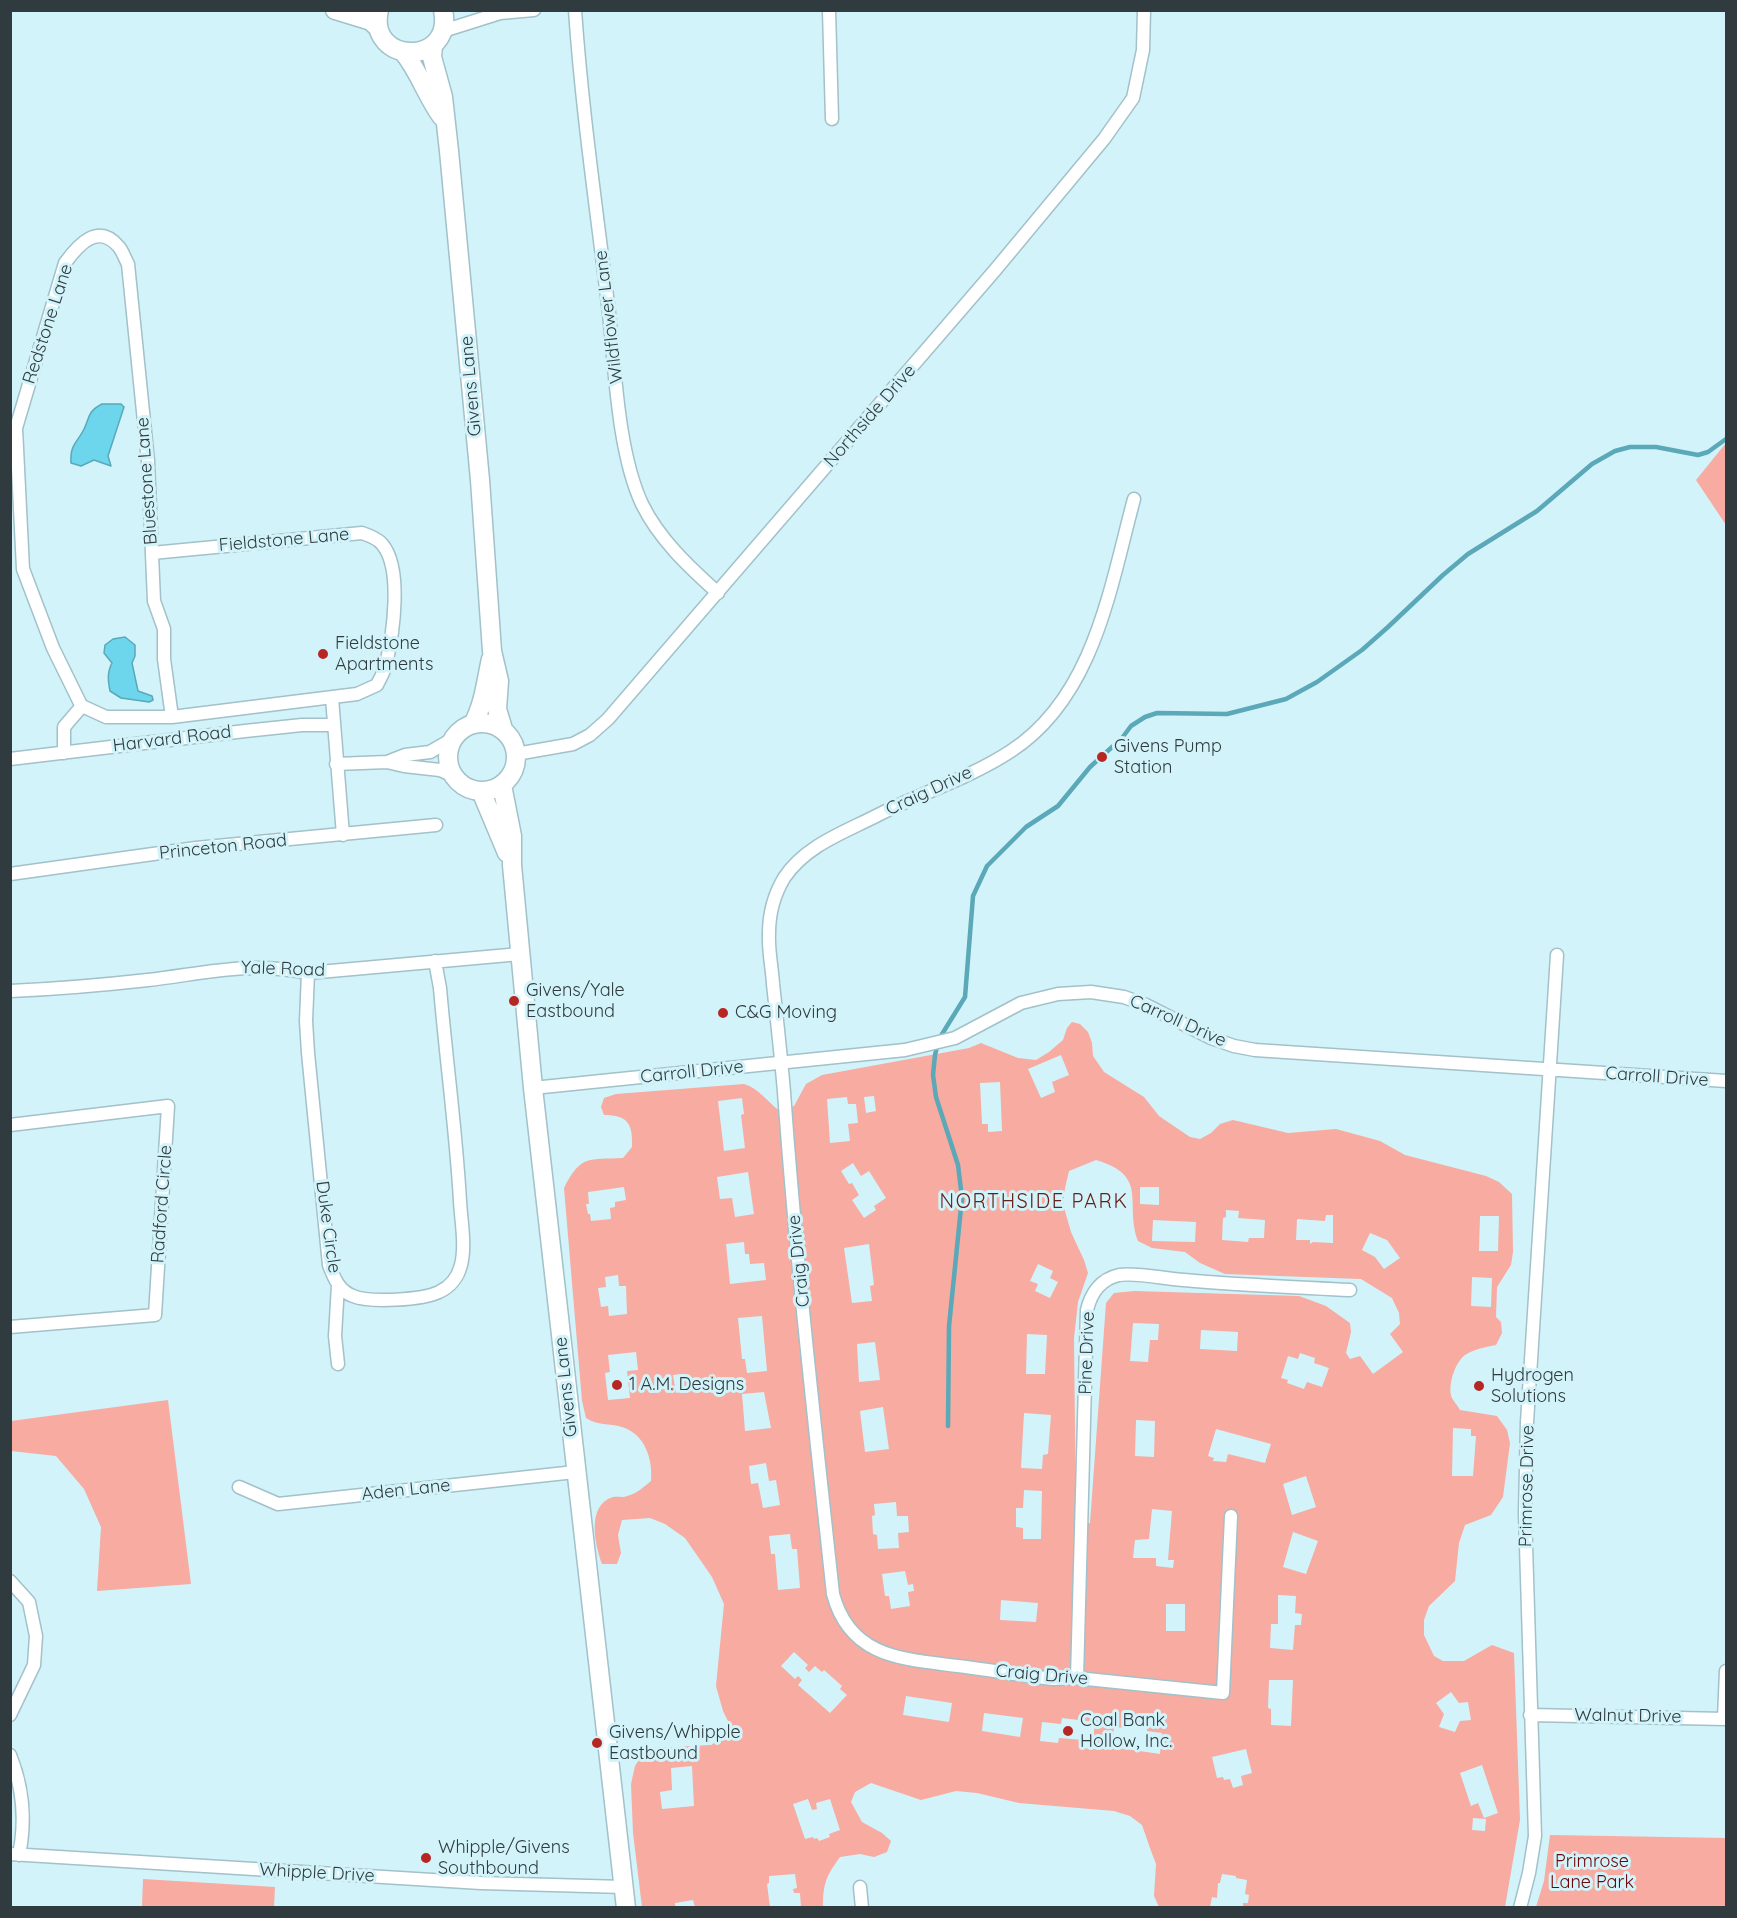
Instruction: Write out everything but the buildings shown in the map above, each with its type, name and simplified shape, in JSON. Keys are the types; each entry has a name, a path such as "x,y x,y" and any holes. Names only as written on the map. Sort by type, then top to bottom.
{"street":[{"path":"334,10 371,21 379,19"},
{"name":"Givens Lane","path":"443,10 445,22 432,57 442,97 453,187 480,480 492,651 499,681 498,709 503,729"},
{"path":"404,52 424,51 438,38 497,12 534,10"},
{"name":"Wildflower Lane","path":"575,10 580,71 620,409 629,466 641,502 652,524 686,564 718,594"},
{"path":"829,10 832,119"},
{"name":"Northside Drive","path":"516,754 573,744 590,735 609,719 996,269 1104,139 1133,98 1143,50 1144,10"},
{"name":"Givens Lane","path":"379,19 388,44 404,52 414,64 433,105 445,121"},
{"name":"Redstone Lane","path":"82,706 53,648 23,569 16,428 65,263 79,244 91,238 105,237 119,247"},
{"name":"Bluestone Lane","path":"119,247 128,264 138,352 148,461 154,601 164,629 164,659 172,717"},
{"name":"Craig Drive","path":"1134,499 1106,604 1088,654 1074,683 1049,717 1026,740 995,761 887,810 815,847 798,861 786,876 774,900 769,930 789,1165 833,1594 837,1610 862,1641 898,1658 1053,1679 1077,1678 1224,1693 1231,1516"},
{"name":"Fieldstone Lane","path":"153,553 362,532 382,544 391,563 395,588 394,614 386,666 377,685 357,694 332,698 172,717"},
{"name":"Givens Lane","path":"473,724 483,697 492,651"},
{"path":"332,698 343,835"},
{"path":"64,753 64,727 82,706 106,717 172,717"},
{"path":"336,764 387,762 440,770 454,776 469,789 481,791 502,785 512,774 516,763 516,748 503,729 484,723 473,724 462,729 454,738 430,752 405,755 387,762"},
{"name":"Harvard Road","path":"10,759 257,729 333,725"},
{"path":"454,738 448,753 449,765 454,776"},
{"name":"Givens Lane","path":"502,785 512,837 512,865 533,1088 626,1908"},
{"name":"Givens Lane","path":"481,791 512,865"},
{"name":"Princeton Road","path":"10,874 196,848 436,825"},
{"name":"Yale Road","path":"10,991 81,987 257,966 309,973 520,954"},
{"name":"Primrose Drive","path":"1520,1908 1529,1873 1534,1836 1525,1513 1527,1422 1557,955"},
{"name":"Duke Circle","path":"309,973 306,1021 329,1265 338,1285 352,1296 361,1299 396,1299 434,1294 446,1288 453,1281 461,1265 459,1188 440,988 435,961"},
{"name":"Carroll Drive","path":"533,1088 905,1050 938,1043 962,1034 1021,1003 1058,994 1091,992 1124,997 1146,1005 1211,1038 1234,1046 1278,1052 1726,1081"},
{"name":"Radford Circle","path":"10,1125 168,1106 155,1315 10,1327"},
{"name":"Pine Drive","path":"1077,1678 1087,1310 1092,1294 1107,1279 1125,1274 1204,1282 1350,1290"},
{"path":"338,1285 335,1336 338,1364"},
{"name":"Aden Lane","path":"239,1487 278,1503 575,1472"},
{"path":"10,1581 29,1602 36,1636 34,1665 10,1715"},
{"path":"1725,1719 1726,1671"},
{"name":"Walnut Drive","path":"1530,1715 1725,1719"},
{"path":"10,1755 20,1789 23,1813 22,1839 15,1855"},
{"name":"Whipple Drive","path":"15,1855 481,1883 624,1887"},
{"path":"860,1887 861,1908"}],"green space":[{"path":"1726,443 1726,525 1696,480"},
{"path":"1072,1022 1080,1024 1088,1032 1093,1056 1104,1072 1144,1097 1159,1116 1190,1137 1200,1139 1220,1124 1233,1120 1288,1133 1336,1129 1380,1141 1405,1155 1486,1176 1499,1182 1512,1194 1513,1252 1511,1265 1497,1287 1496,1317 1501,1322 1502,1333 1496,1345 1480,1348 1461,1358 1451,1381 1452,1398 1460,1410 1497,1416 1507,1430 1510,1443 1503,1497 1491,1515 1465,1525 1459,1543 1455,1581 1429,1606 1424,1620 1424,1635 1434,1656 1443,1661 1464,1661 1492,1645 1514,1653 1520,1820 1505,1907 1243,1907 1243,1903 1248,1903 1249,1895 1245,1894 1247,1880 1222,1874 1220,1883 1218,1883 1217,1898 1212,1897 1210,1907 1159,1907 1154,1896 1156,1864 1142,1825 1130,1816 1114,1811 1019,1803 977,1793 956,1791 921,1800 871,1783 855,1792 851,1802 862,1822 891,1841 887,1852 874,1857 860,1854 840,1857 826,1880 823,1907 801,1907 800,1893 794,1893 793,1889 797,1888 795,1874 769,1876 767,1884 770,1907 695,1907 693,1900 675,1903 675,1907 642,1907 633,1833 631,1784 635,1766 644,1752 654,1748 711,1745 728,1731 729,1723 716,1686 724,1604 712,1577 685,1538 665,1524 650,1518 622,1520 618,1535 621,1553 617,1564 602,1564 597,1547 596,1517 604,1501 613,1497 634,1494 651,1481 649,1456 637,1435 622,1427 586,1418 582,1401 564,1188 581,1164 594,1159 623,1158 632,1147 630,1127 627,1122 619,1117 604,1115 601,1107 604,1098 616,1094 744,1084 759,1092 780,1111 794,1106 806,1084 822,1075 969,1048 981,1043 1018,1058 1036,1060 1063,1040","holes":["1061,1055 1069,1075 1052,1082 1055,1092 1041,1098 1028,1069","1000,1082 1002,1131 988,1132 988,1124 982,1124 980,1083","874,1096 876,1111 866,1113 864,1097","847,1097 848,1104 856,1104 858,1123 848,1124 850,1141 830,1143 827,1099","742,1098 744,1114 741,1115 745,1148 724,1151 718,1101","1096,1160 1113,1167 1123,1174 1129,1183 1132,1192 1134,1227 1138,1241 1152,1248 1185,1252 1200,1263 1225,1274 1361,1279 1392,1298 1399,1313 1400,1324 1390,1334 1403,1352 1373,1374 1360,1356 1350,1359 1346,1353 1351,1332 1350,1323 1326,1306 1299,1296 1134,1291 1114,1293 1106,1303 1090,1523 1076,1524 1074,1338 1078,1302 1088,1273 1071,1232 1063,1204 1069,1171","853,1163 861,1176 869,1171 886,1198 874,1206 876,1210 864,1218 852,1200 859,1195 841,1171","748,1172 754,1214 735,1217 732,1198 720,1199 717,1177","624,1187 626,1200 615,1202 615,1207 610,1208 611,1219 591,1221 590,1214 588,1214 586,1204 589,1204 588,1192","1140,1187 1159,1187 1159,1205 1140,1204","1226,1210 1239,1211 1238,1218 1265,1220 1264,1238 1249,1238 1248,1242 1222,1240 1223,1218 1226,1217","1326,1215 1333,1215 1333,1243 1313,1242 1310,1244 1310,1240 1296,1240 1297,1219 1325,1221","1480,1216 1499,1216 1498,1251 1479,1251","1153,1220 1196,1222 1195,1242 1152,1241","1370,1233 1387,1240 1400,1258 1384,1269 1375,1257 1362,1250","744,1242 745,1254 749,1254 750,1264 764,1263 766,1280 730,1284 726,1244","869,1244 874,1285 870,1286 872,1301 852,1303 844,1248","1038,1264 1053,1271 1050,1278 1058,1282 1050,1298 1035,1291 1038,1284 1030,1281","618,1275 619,1286 626,1286 627,1314 609,1316 608,1306 601,1307 598,1288 606,1287 605,1277","1472,1277 1492,1278 1491,1307 1471,1306","762,1316 767,1371 747,1373 745,1359 742,1359 738,1318","1133,1323 1159,1324 1158,1340 1150,1340 1148,1362 1130,1361","1201,1330 1238,1332 1237,1351 1200,1349","1027,1334 1047,1335 1045,1374 1026,1374","875,1342 880,1380 859,1382 857,1344","636,1352 638,1370 627,1371 630,1398 608,1400 605,1373 610,1372 608,1355","1300,1353 1315,1358 1314,1363 1329,1368 1322,1387 1307,1382 1304,1389 1287,1383 1288,1380 1281,1378 1288,1356 1298,1359","681,1374 684,1391 676,1393 673,1375","764,1392 771,1428 745,1431 742,1394","883,1407 889,1449 865,1452 860,1411","1024,1413 1051,1415 1048,1454 1043,1455 1042,1469 1021,1468","1136,1420 1155,1421 1154,1457 1135,1456","1453,1428 1471,1429 1471,1436 1476,1436 1473,1476 1452,1476","1216,1429 1271,1444 1265,1463 1228,1454 1226,1462 1213,1461 1214,1458 1208,1456","766,1463 769,1481 776,1480 780,1505 763,1508 758,1483 751,1484 749,1466","1306,1476 1316,1507 1292,1515 1283,1484","1024,1490 1042,1491 1041,1539 1023,1539 1023,1528 1016,1527 1016,1508 1023,1508","896,1502 897,1516 908,1516 909,1532 898,1533 899,1548 878,1549 877,1535 873,1534 874,1504","1152,1509 1172,1511 1168,1560 1174,1560 1173,1568 1156,1566 1156,1558 1133,1558 1135,1540 1149,1539","1293,1532 1318,1541 1306,1574 1283,1567","790,1534 792,1549 797,1549 800,1588 778,1590 775,1554 771,1554 769,1536","905,1571 908,1585 913,1584 914,1591 908,1592 910,1606 891,1609 889,1596 885,1596 882,1574","1278,1595 1296,1596 1295,1613 1302,1614 1301,1625 1295,1625 1293,1650 1270,1648 1271,1624 1278,1624","1001,1600 1038,1603 1036,1622 1000,1620","1166,1604 1185,1604 1185,1631 1166,1631","794,1652 808,1665 805,1668 809,1672 815,1666 822,1672 824,1670 842,1686 840,1689 847,1695 830,1713 798,1685 802,1680 798,1676 795,1679 781,1666","1269,1680 1293,1680 1291,1726 1271,1725 1271,1709 1268,1708","1451,1692 1459,1703 1468,1702 1471,1720 1460,1721 1455,1732 1439,1727 1444,1714 1436,1703","906,1696 952,1703 949,1722 903,1715","984,1713 1023,1718 1020,1737 982,1731","1062,1718 1095,1722 1092,1749 1083,1748 1084,1740 1059,1738 1058,1743 1040,1741 1042,1722 1061,1724","1130,1725 1162,1733 1160,1754 1112,1747 1114,1727 1129,1728","1246,1749 1252,1773 1241,1776 1243,1785 1233,1788 1230,1779 1217,1778 1212,1757","1482,1765 1498,1813 1484,1818 1478,1803 1471,1806 1460,1773","692,1766 694,1806 662,1809 660,1792 672,1790 671,1768","808,1799 812,1810 817,1809 816,1803 830,1799 840,1830 819,1841 817,1838 805,1839 793,1804","1473,1818 1486,1819 1485,1831 1472,1830"]},
{"path":"168,1400 191,1584 97,1591 101,1527 84,1489 56,1456 11,1451 11,1421"},
{"name":"Primrose Lane Park","path":"1550,1835 1726,1838 1726,1907 1536,1907 1544,1881"},
{"path":"143,1879 275,1887 274,1907 142,1907"}],"water":[{"path":"102,404 121,404 124,407 108,456 111,466 94,460 81,466 71,463 72,449 89,416"},
{"path":"125,637 135,645 135,656 132,663 138,691 152,696 153,700 149,702 121,698 110,691 108,677 112,663 104,653 105,645 113,639"}],"waterway":[{"path":"948,1426 949,1326 962,1198 958,1165 936,1097 933,1075 939,1039 965,997 973,896 987,866 1026,827 1058,806 1090,767 1122,738 1131,726 1145,717 1157,713 1227,714 1286,699 1317,682 1362,650 1468,554 1537,511 1592,464 1615,451 1630,447 1656,447 1698,455 1708,452 1726,439"}],"place":[{"name":"Fieldstone Apartments","path":"323,654"},
{"name":"Givens Pump Station","path":"1102,757"},
{"name":"Givens/Yale Eastbound","path":"514,1001"},
{"name":"C&G Moving","path":"723,1013"},
{"name":"1 A.M. Designs","path":"617,1385"},
{"name":"Hydrogen Solutions","path":"1479,1386"},
{"name":"Coal Bank Hollow, Inc.","path":"1068,1731"},
{"name":"Givens/Whipple Eastbound","path":"597,1743"},
{"name":"Whipple/Givens Southbound","path":"426,1858"}],"district":[{"name":"NORTHSIDE PARK","path":"1034,1202"}]}
